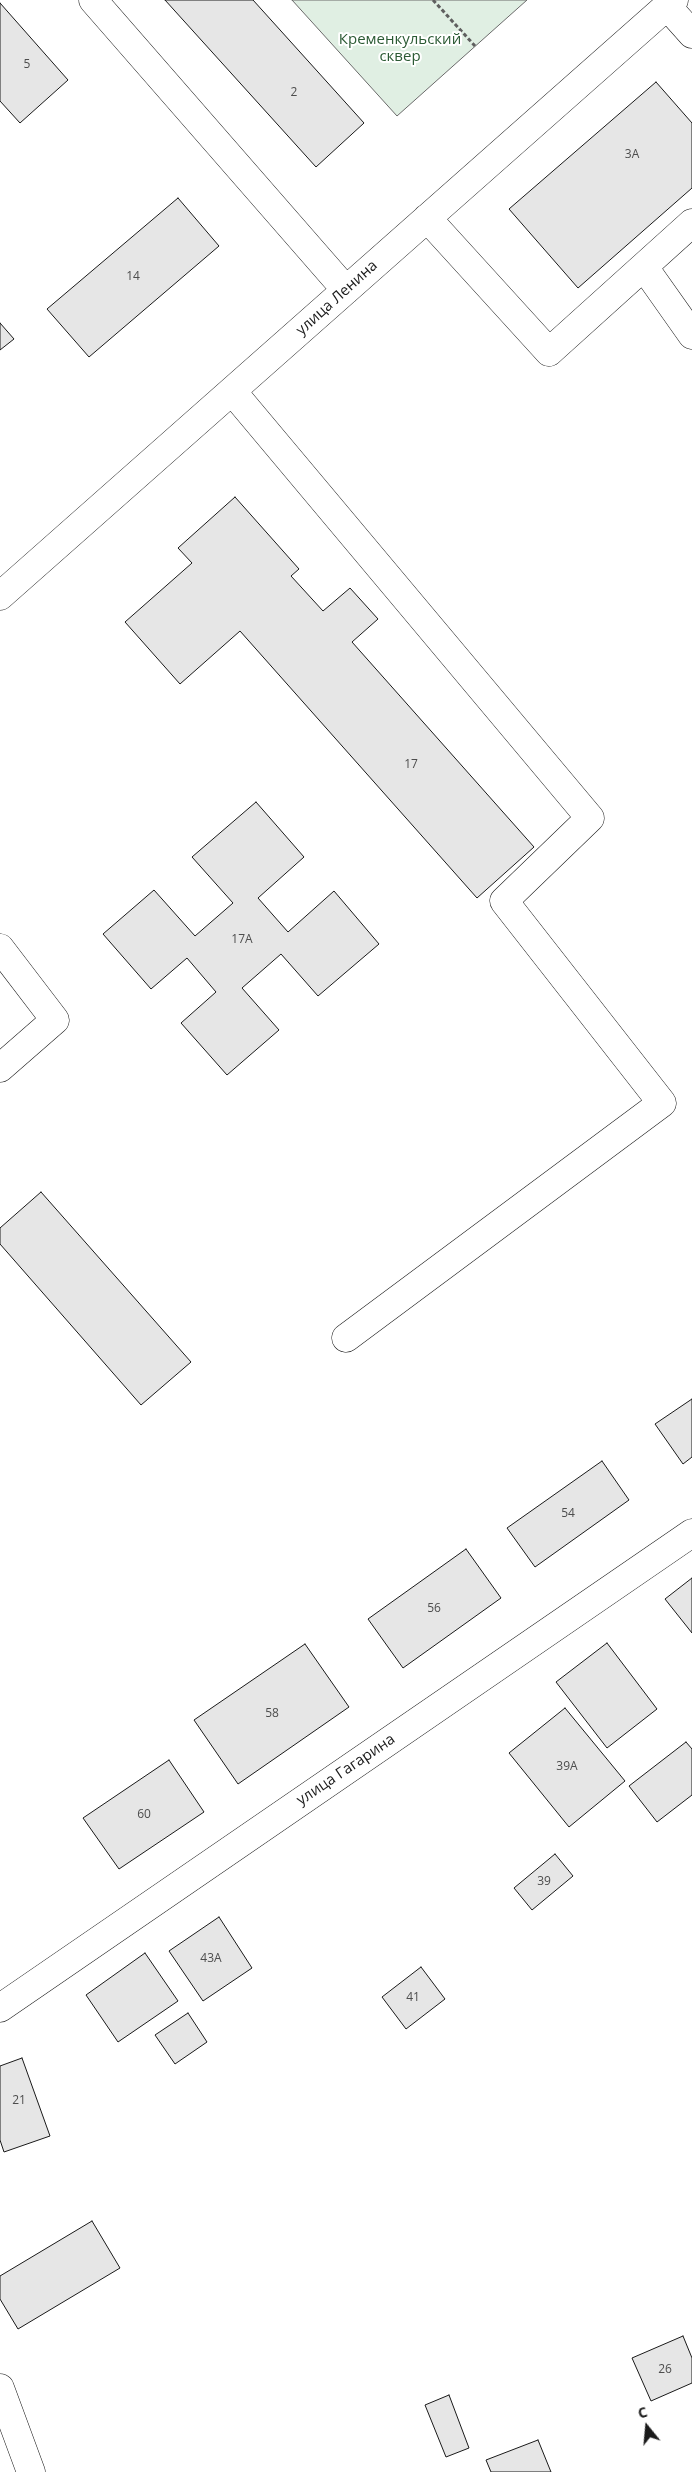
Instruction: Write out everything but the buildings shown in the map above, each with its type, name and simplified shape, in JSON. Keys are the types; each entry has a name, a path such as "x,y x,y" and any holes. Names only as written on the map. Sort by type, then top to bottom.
{"street":[{"path":"93,0 346,290"},
{"path":"670,3 692,34"},
{"name":"улица Ленина","path":"0,596 670,3"},
{"path":"427,218 549,352 692,223"},
{"path":"644,267 692,335"},
{"path":"232,391 590,818 504,901 662,1103 346,1338"},
{"path":"0,948 56,1020 0,1068"},
{"name":"улица Гагарина","path":"0,2008 692,1533"},
{"path":"0,2388 31,2472"}],"path":[{"path":"433,0 475,46"}],"green space":[{"name":"Кременкульский сквер","path":"292,0 527,0 397,116"}]}
